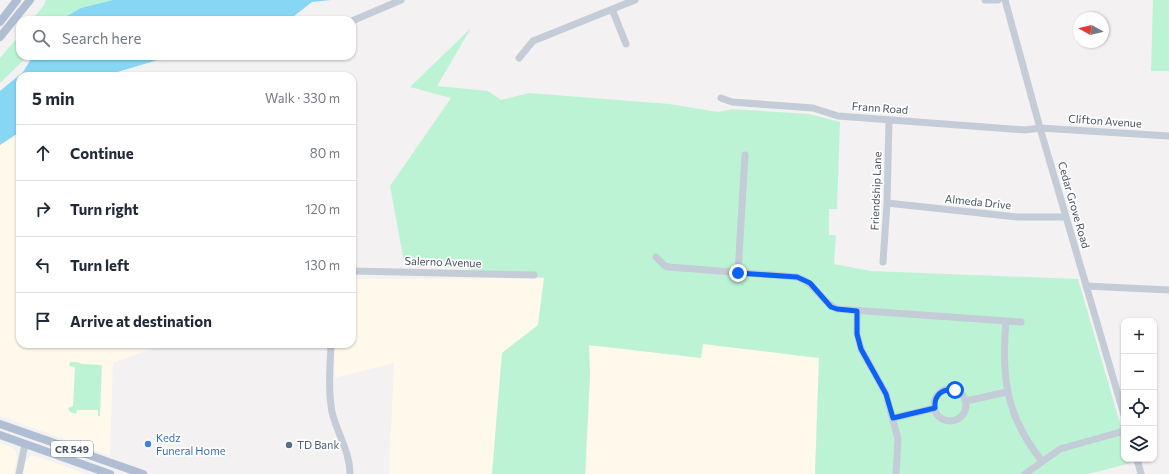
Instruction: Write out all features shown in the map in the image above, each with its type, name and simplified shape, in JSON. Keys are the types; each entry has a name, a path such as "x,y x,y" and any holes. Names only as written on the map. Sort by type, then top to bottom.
{"main road":[{"path":"0,22 17,0"},
{"path":"17,16 30,0"},
{"path":"0,37 16,17"},
{"name":"CR 549","path":"0,424 143,474"},
{"name":"CR 549","path":"0,435 110,474"}],"street":[{"path":"356,19 401,0"},
{"path":"519,58 533,41 635,0"},
{"path":"985,0 998,0"},
{"name":"Cedar Grove Road","path":"1004,0 1121,405"},
{"path":"612,9 626,44"},
{"name":"Frann Road","path":"721,98 732,102 813,108 838,116 1025,130 1040,128"},
{"name":"Friendship Lane","path":"883,262 887,203 889,120"},
{"name":"Clifton Avenue","path":"1040,128 1169,136"},
{"path":"738,273 745,155"},
{"name":"Almeda Drive","path":"887,203 1017,217 1066,217"},
{"path":"656,257 665,266 669,267 797,277 810,283 831,307 837,309 1021,322"},
{"name":"Salerno Avenue","path":"356,271 534,275"},
{"path":"1086,286 1169,290"},
{"path":"857,311 857,334 861,349 886,394 893,418 898,439 896,474"},
{"path":"1006,321 1004,372 1007,392 1014,417 1031,448 1042,461"},
{"path":"331,348 330,396 333,413 348,455 350,474"},
{"path":"950,389 960,392 966,402 965,412 954,421 944,420 936,413 936,398 940,393 950,389"},
{"path":"966,402 1007,392"},
{"path":"893,418 935,408"},
{"path":"1025,474 1060,449 1121,432"},
{"path":"19,474 25,444"},
{"path":"1138,462 1141,474"}],"shaded area":[{"path":"16,135 16,348 154,348 113,363 110,456 0,416 0,145"},
{"path":"544,278 538,325 502,354 492,474 389,474 394,363 335,378 334,348 356,348 356,279"},
{"path":"702,344 819,358 815,474 586,474 590,375 588,345 701,358"},
{"path":"0,443 12,447 16,452 17,457 14,474 0,474"},
{"path":"30,456 36,456 86,474 23,474 25,463"}],"green space":[{"path":"46,0 130,0 80,16 35,16"},
{"path":"1153,0 1169,0 1169,71 1151,71"},
{"path":"471,28 437,86 488,91 501,100 529,93 669,104 718,112 732,109 809,114 840,122 837,209 829,209 829,235 836,235 834,264 871,271 1078,279 1121,427 1121,462 1131,463 1088,474 815,474 819,358 703,344 701,358 589,345 590,375 585,474 492,474 502,353 538,325 544,278 404,262 390,186 451,98 410,87"},
{"path":"16,40 16,60 24,60 0,83 0,58"},
{"path":"70,362 102,365 100,416 98,416 98,410 77,410 76,414 70,412 68,408 73,406 75,367 69,366"}],"water":[{"path":"113,0 331,0 312,2 294,16 67,16 81,8"},
{"path":"30,60 158,60 117,72 23,72"},
{"path":"16,78 16,135 0,145 0,91"}],"place":[{"name":"Kedz Funeral Home","path":"148,444"},
{"name":"TD Bank","path":"289,445"}],"route":[{"path":"738,273 797,277 810,283 831,307 857,311 857,334 861,349 886,394 893,418 935,408 934,403 940,393 944,390 955,390"}]}
